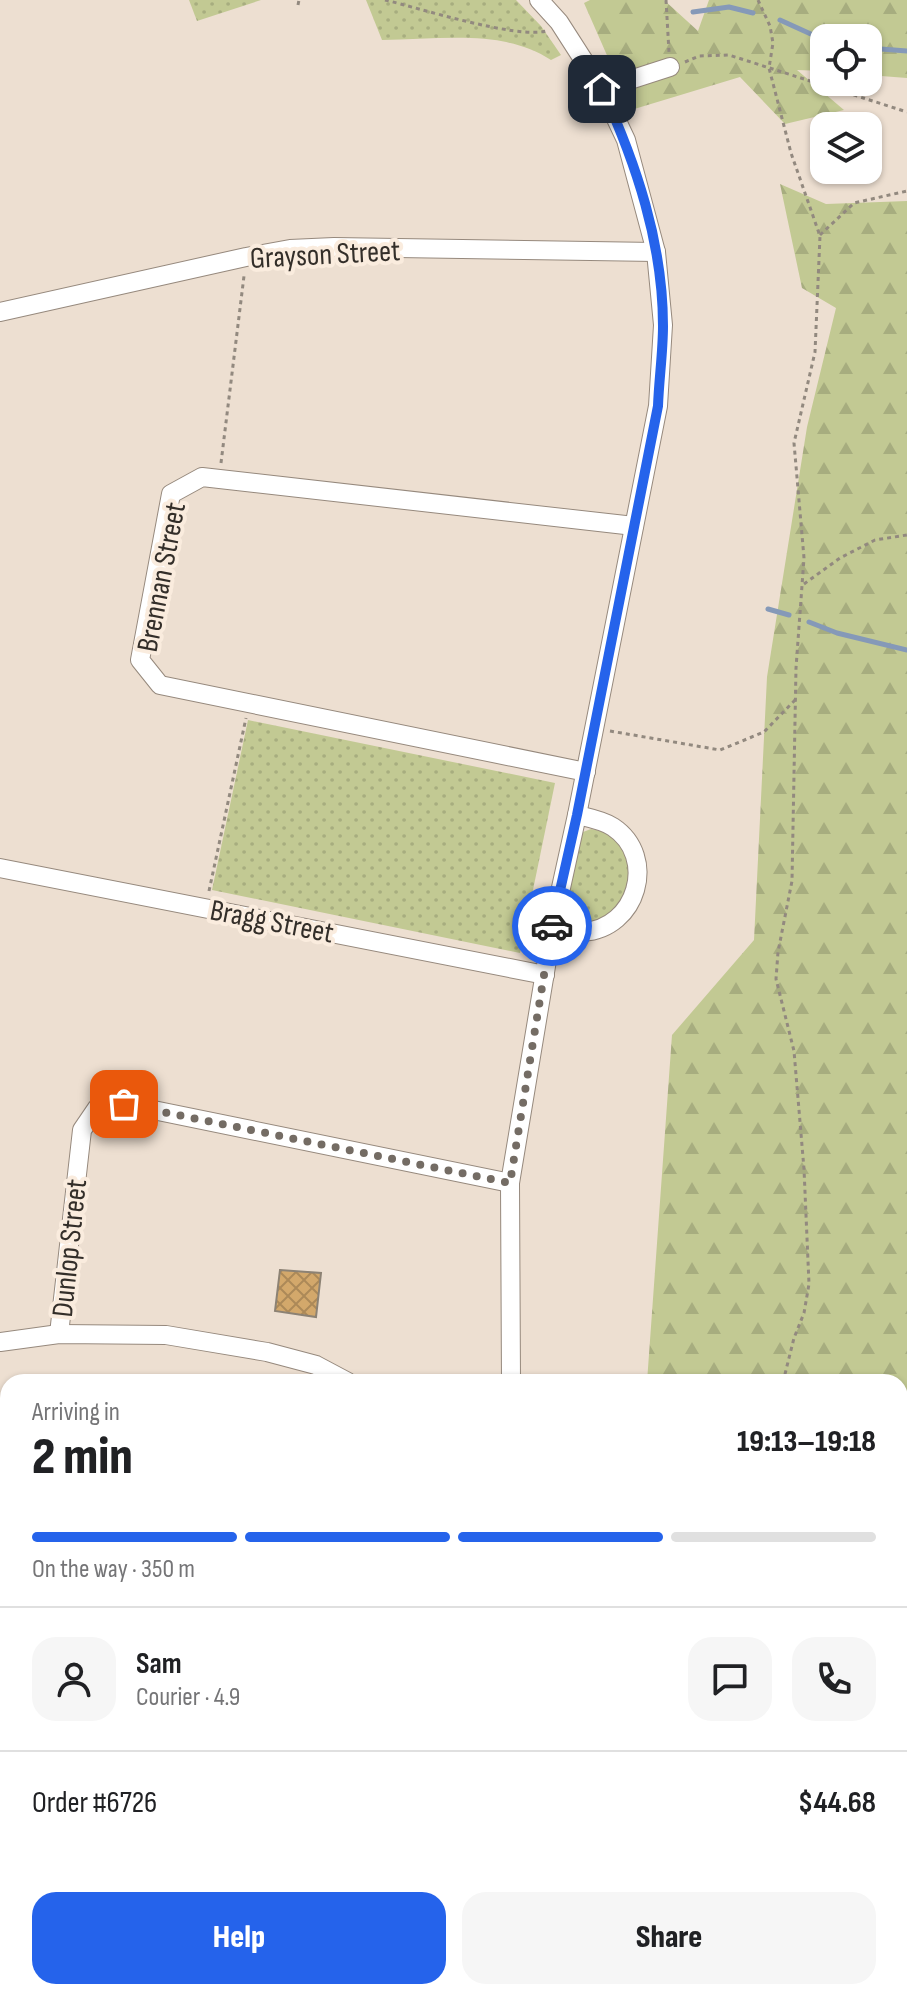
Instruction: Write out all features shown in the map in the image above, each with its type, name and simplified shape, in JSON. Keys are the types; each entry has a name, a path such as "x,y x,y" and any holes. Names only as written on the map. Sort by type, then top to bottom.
{"street":[{"path":"511,1374 510,1183 553,924 658,406 663,325 656,252 626,140 602,89 559,22 539,0"},
{"path":"602,89 670,67"},
{"name":"Grayson Street","path":"0,312 290,249 656,252"},
{"name":"Brennan Street","path":"586,772 160,685 140,660 171,494 202,477 634,526"},
{"path":"553,924 585,932 608,925 626,910 636,889 638,877 634,854 622,834 602,821 577,815"},
{"name":"Bragg Street","path":"0,868 545,975"},
{"name":"Dunlop Street","path":"59,1334 82,1130 97,1108 124,1104 510,1183"},
{"path":"0,1342 59,1334 166,1335 267,1352 316,1365 333,1374"}],"path":[{"path":"385,0 502,29 538,33 548,30"},
{"path":"666,0 670,67 699,56 729,55 907,112"},
{"path":"758,0 771,34 769,68 791,153 820,235 815,352 794,443 804,558 796,699 792,881 776,979 794,1051 809,1284 804,1313 785,1374"},
{"path":"820,235 854,203 907,191"},
{"path":"219,479 245,270"},
{"path":"802,585 840,558 875,540 907,535"},
{"path":"594,728 720,750 764,732 796,699"},
{"path":"206,907 249,703"}],"green space":[{"path":"189,0 261,0 197,21"},
{"path":"366,0 516,0 541,26 561,55 551,60 512,43 470,38 382,40"},
{"path":"590,0 664,0 698,31 709,0 907,0 907,78 882,76 882,24 810,24 810,70 797,70 810,81 810,96 828,96 844,110 810,112 810,118 785,124 740,77 631,110 584,3"},
{"path":"780,184 826,204 907,201 907,1374 648,1374 672,1035 754,940 767,677 807,427 836,308 802,288"},
{"path":"248,720 555,783 520,953 212,890"},
{"path":"591,829 611,833 624,849 630,866 629,880 617,905 596,920 583,922 570,917 565,904 580,838 583,832"}],"building":[{"path":"280,1270 321,1273 316,1317 275,1311"}],"waterway":[{"path":"693,12 729,7 753,13"},
{"path":"780,20 810,34"},
{"path":"882,49 907,51"},
{"path":"768,609 789,615"},
{"path":"809,622 837,633 907,650"}],"way so far":[{"path":"124,1104 510,1183 552,926"}],"route":[{"path":"552,926 658,406 663,325 656,252 644,198 626,140 602,89"}]}
